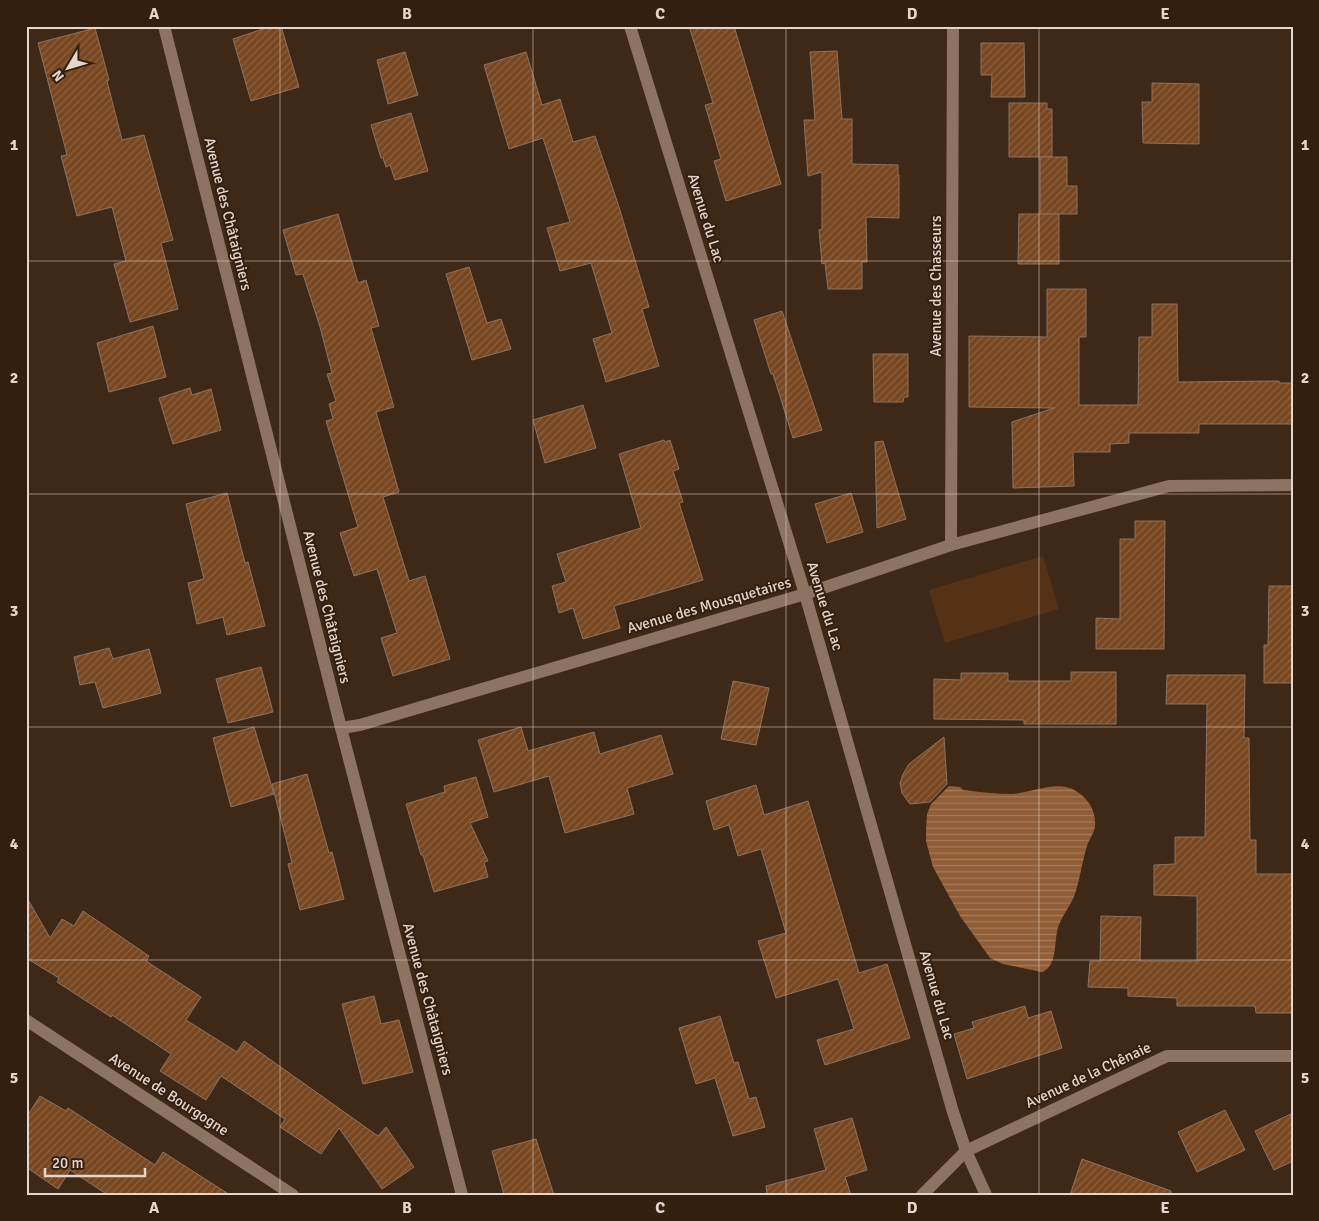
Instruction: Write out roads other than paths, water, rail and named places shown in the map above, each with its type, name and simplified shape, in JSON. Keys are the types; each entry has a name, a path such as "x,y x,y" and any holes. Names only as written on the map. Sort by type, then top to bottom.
{"street":[{"name":"Avenue des Châtaigniers","path":"164,26 341,728 462,1195"},
{"name":"Avenue du Lac","path":"630,26 804,594 966,1151 986,1195"},
{"name":"Avenue des Chasseurs","path":"951,545 953,26"},
{"name":"Avenue des Mousquetaires","path":"341,728 360,725 804,594 951,545 1169,486 1293,485"},
{"name":"Avenue de Bourgogne","path":"26,1020 293,1195"},
{"name":"Avenue de la Chênaie","path":"922,1195 966,1151 1167,1056 1293,1056"}]}
